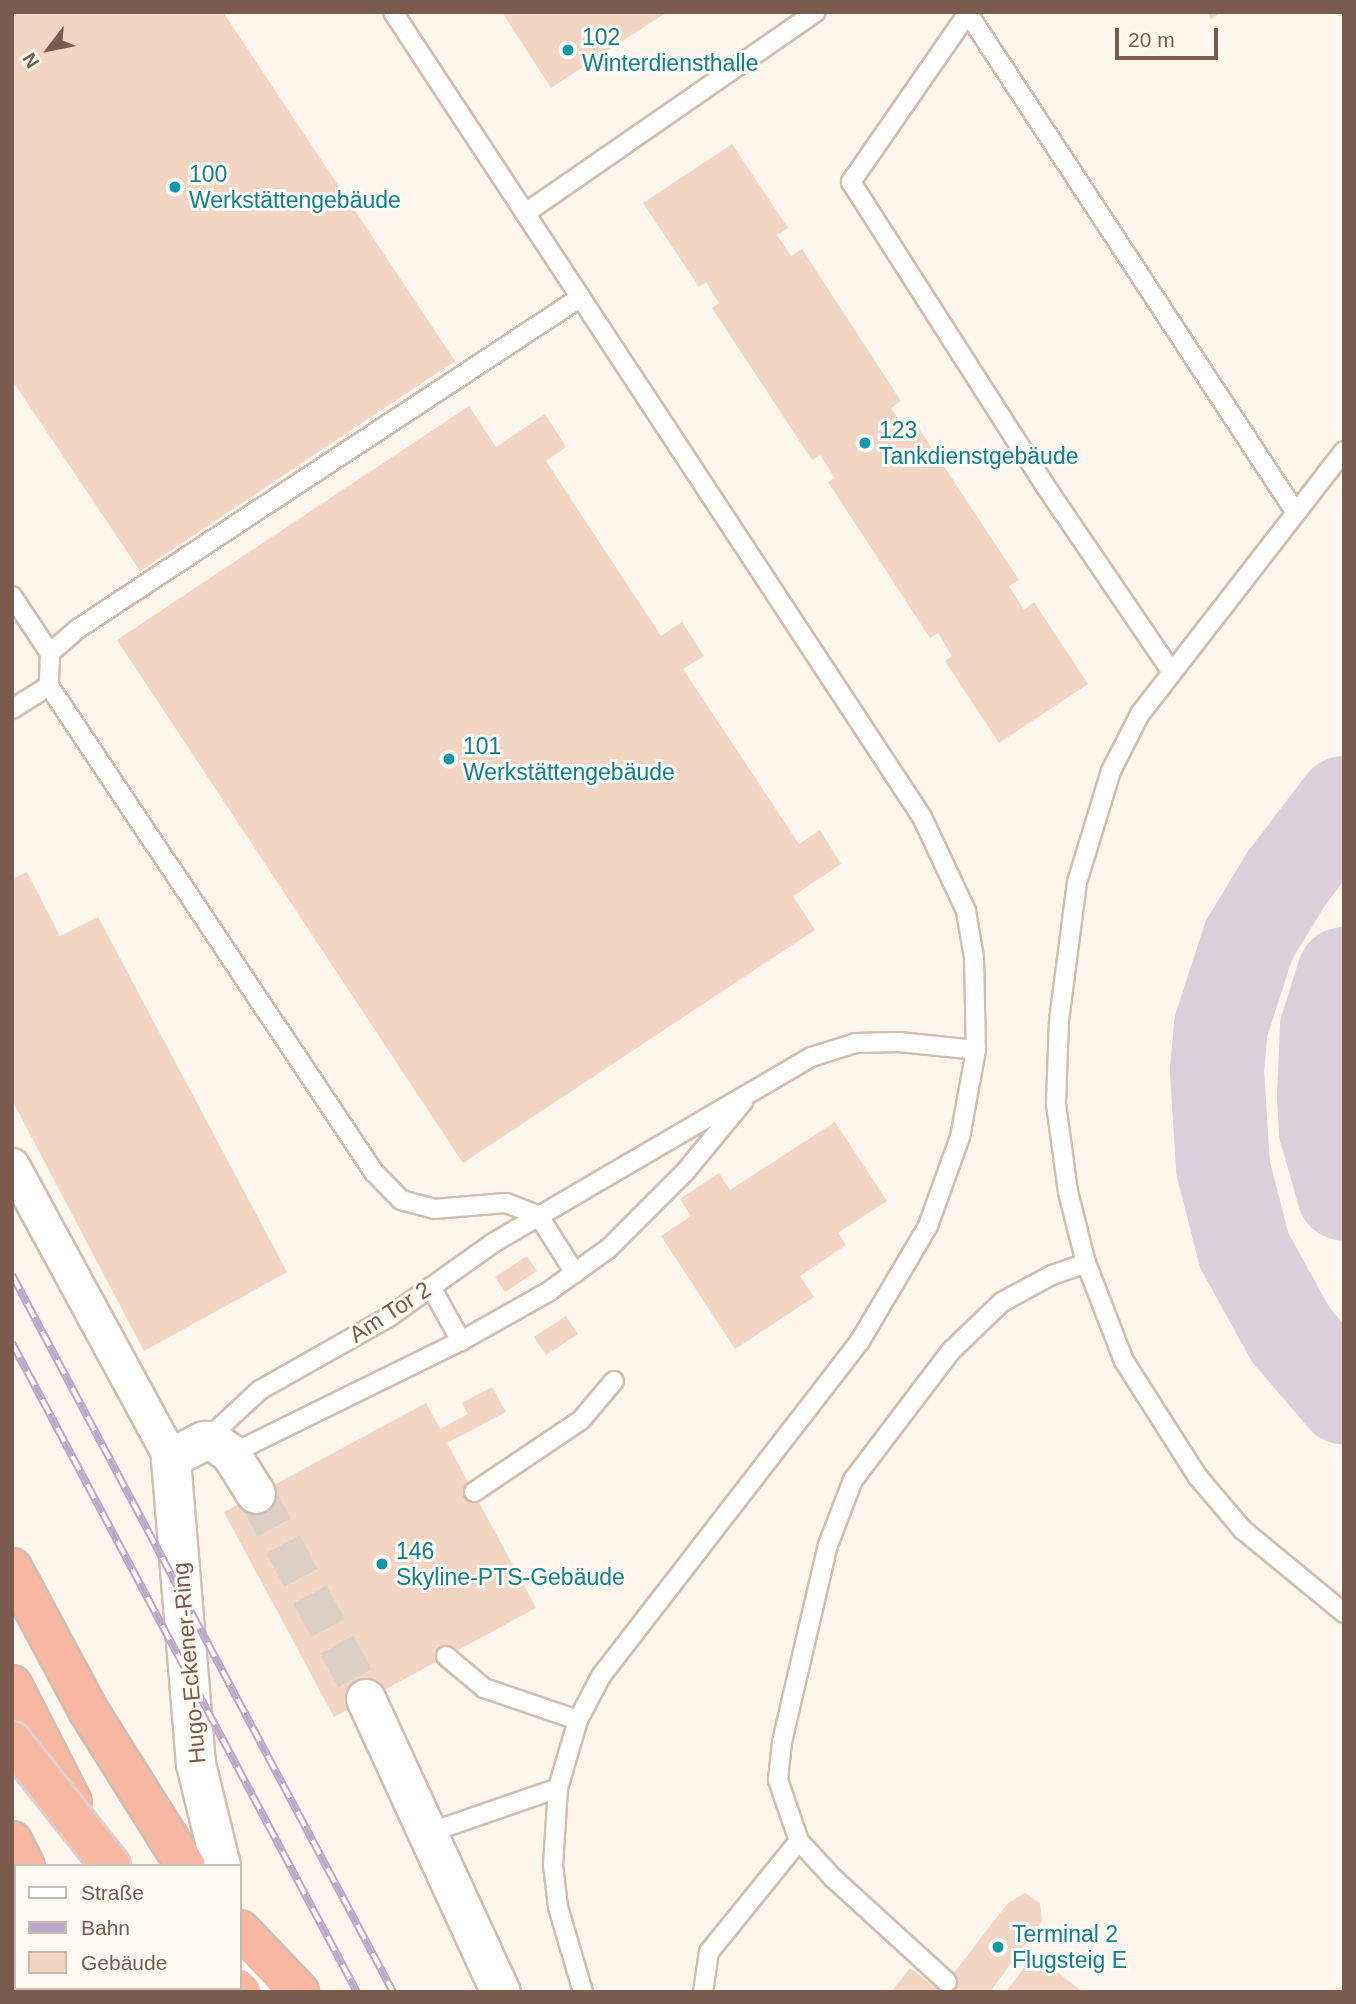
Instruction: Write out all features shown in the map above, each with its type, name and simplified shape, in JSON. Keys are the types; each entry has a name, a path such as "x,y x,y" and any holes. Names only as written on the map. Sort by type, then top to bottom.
{"highway":[{"path":"12,1567 88,1710 185,1864"},
{"path":"12,1685 104,1864"},
{"path":"12,1741 109,1864"},
{"path":"12,1841 24,1864"},
{"path":"242,1932 299,1992"}],"street":[{"name":"Hugo-Eckener-Ring","path":"12,1165 202,1451 256,1494"},
{"name":"Hugo-Eckener-Ring","path":"202,1451 196,1764 221,1864"},
{"path":"366,1699 430,1832 501,1992"},
{"path":"242,1936 261,1992"}],"lane":[{"path":"393,12 716,498 947,862 966,911 974,958 976,1050 960,1137 928,1226 894,1288 860,1341 601,1676 578,1720 558,1788 553,1865 558,1906 583,1992"},
{"path":"527,212 817,12"},
{"path":"1172,672 1044,484 851,182 967,13 1296,513"},
{"path":"50,653 88,622 581,297"},
{"path":"1344,451 1140,714 1111,771 1077,882 1059,1021 1056,1104 1068,1192 1086,1264 1124,1361 1198,1477 1270,1556 1344,1613"},
{"path":"12,596 50,653 49,686 374,1172 401,1200 434,1209 506,1203 538,1215 575,1273"},
{"path":"12,709 49,686"},
{"name":"Am Tor 2","path":"202,1451 260,1390 389,1317 580,1189 811,1057 856,1043 899,1042 976,1050"},
{"path":"202,1451 461,1341 527,1305 609,1248 685,1172 750,1094"},
{"path":"947,1982 799,1841 778,1780 782,1742 841,1503 880,1442 951,1351 1002,1302 1052,1275 1086,1264"},
{"path":"431,1287 461,1341"},
{"path":"474,1492 581,1420 614,1381"},
{"path":"446,1656 484,1688 578,1720"},
{"path":"430,1832 558,1788"},
{"path":"702,1992 709,1952 799,1841"}],"building":[{"name":"100 Werkstättengebäude","path":"12,12 223,12 455,361 140,571 12,380"},
{"name":"102 Winterdiensthalle","path":"502,12 667,12 551,88"},
{"path":"1207,12 1221,12 1211,19"},
{"name":"123 Tankdienstgebäude","path":"732,144 788,228 777,235 791,256 802,249 901,401 891,408 906,431 916,424 1019,580 1009,586 1024,610 1034,602 1088,684 999,743 945,661 952,656 938,633 930,638 828,482 835,478 820,455 812,460 712,308 719,303 706,282 699,287 643,203"},
{"name":"101 Werkstättengebäude","path":"469,406 496,447 545,414 566,447 546,461 661,636 682,622 704,656 683,669 799,844 820,830 841,864 793,896 815,930 463,1163 117,640"},
{"path":"27,872 60,936 98,917 287,1272 144,1351 12,1100 12,879"},
{"path":"835,1122 887,1201 838,1233 846,1245 800,1276 814,1297 735,1349 661,1236 691,1216 680,1199 719,1173 730,1190"},
{"path":"527,1256 537,1271 505,1292 495,1277"},
{"path":"566,1316 578,1334 546,1355 534,1337"},
{"name":"146 Skyline-PTS-Gebäude","path":"492,1387 506,1412 447,1443 536,1608 334,1717 224,1512 426,1403 440,1429 468,1414 462,1403"},
{"name":"Terminal 2 Flugsteig E","path":"1025,1893 1040,1903 1042,1921 990,1992 891,1992 910,1968 940,1991 1008,1903"},
{"path":"1034,1954 1083,1992 1006,1992"}],"taxiway":[{"path":"1344,803 1286,879 1249,940 1221,1026 1217,1071 1223,1167 1244,1250 1291,1335 1344,1397"},
{"path":"1344,974 1327,1028 1324,1096 1326,1130 1344,1194"}],"tunnel":[{"path":"256,1494 366,1699"}],"railway":[{"path":"12,1275 393,1992"},
{"path":"12,1343 357,1992"}],"place":[{"name":"102 Winterdiensthalle","path":"568,50"},
{"name":"100 Werkstättengebäude","path":"175,187"},
{"name":"123 Tankdienstgebäude","path":"865,443"},
{"name":"101 Werkstättengebäude","path":"449,759"},
{"name":"146 Skyline-PTS-Gebäude","path":"382,1564"},
{"name":"Terminal 2 Flugsteig E","path":"998,1947"}]}
